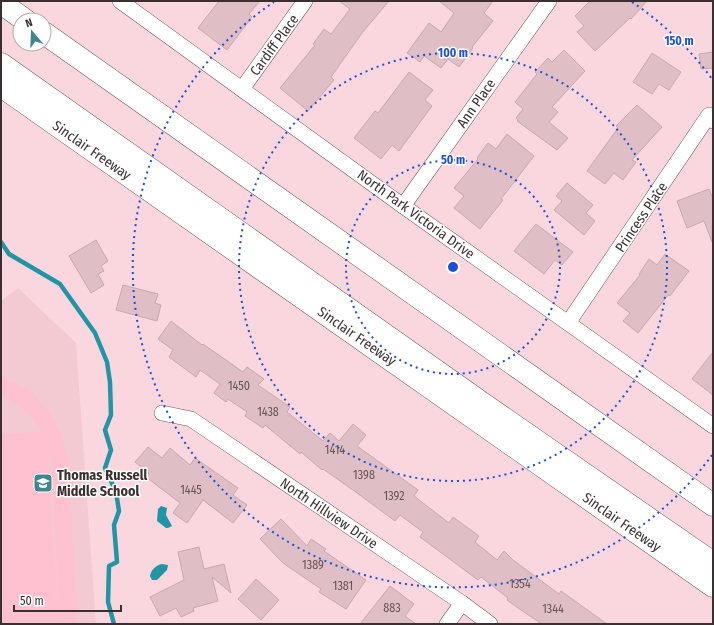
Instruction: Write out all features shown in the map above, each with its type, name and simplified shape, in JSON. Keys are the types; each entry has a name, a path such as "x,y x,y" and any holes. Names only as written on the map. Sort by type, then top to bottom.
{"highway":[{"path":"1,3 14,12"},
{"path":"52,39 713,505"},
{"path":"1,64 486,406 713,563"},
{"name":"Sinclair Freeway","path":"1,86 713,586"}],"street":[{"name":"North Park Victoria Drive","path":"120,1 403,206 713,426"},
{"name":"Cardiff Place","path":"242,89 305,1"},
{"name":"Ann Place","path":"403,206 549,1"},
{"name":"Princess Place","path":"568,323 709,115 713,120"},
{"name":"North Hillview Drive","path":"162,413 191,419 462,603 490,624"},
{"path":"448,624 462,603"}],"shaded area":[{"name":"Thomas Russell Middle School","path":"18,288 76,343 96,624 1,624 1,301"},
{"path":"1,378 19,385 29,391 45,407 57,426 65,448 68,459 77,624 60,624 52,464 47,446 59,624 1,624 1,434 42,432 30,414 14,402 1,395"}],"water":[{"path":"161,506 167,508 166,515 172,526 168,528 157,521 158,509"},
{"path":"162,564 168,565 167,570 157,580 152,580 150,576 151,572"}],"building":[{"path":"219,1 260,1 249,14 252,17 227,50 198,28"},
{"path":"339,1 389,1 362,33 331,77 334,80 308,111 280,88 315,45 313,44 324,29 331,34 350,9"},
{"path":"439,1 493,1 484,13 493,21 472,47 473,48 459,67 448,59 441,68 424,56 420,62 407,53 429,23 441,32 454,13"},
{"path":"590,1 647,1 631,19 630,18 595,51 577,32 584,26 575,16"},
{"path":"564,50 585,71 552,107 558,112 549,122 568,138 557,150 517,121 518,120 516,118 523,109 515,102 537,74 535,72 548,58 552,62"},
{"path":"713,52 713,68 701,69 699,54"},
{"path":"652,53 681,72 669,90 659,84 652,94 633,82"},
{"path":"409,72 433,90 425,100 432,106 399,151 392,145 381,159 354,138 375,111 378,113"},
{"path":"637,105 662,127 632,160 636,162 623,180 614,173 605,184 587,171 618,128 616,126"},
{"path":"507,134 534,156 501,199 503,200 480,229 454,208 464,196 454,188 478,159 477,158 488,143 496,149"},
{"path":"567,183 593,205 586,213 595,221 584,235 554,210 562,201 556,196"},
{"path":"709,189 713,199 712,242 704,221 687,228 677,201"},
{"path":"536,224 573,252 562,265 555,260 544,274 514,251"},
{"path":"96,240 108,261 101,266 104,271 98,274 104,285 91,293 69,256"},
{"path":"665,254 689,271 670,296 668,295 638,333 623,321 630,313 617,303 640,275 639,274 649,259 657,265"},
{"path":"123,285 158,294 155,303 161,305 157,321 116,310"},
{"path":"171,321 202,345 203,344 243,372 247,367 264,379 258,385 290,407 287,412 323,441 330,433 339,441 353,424 366,435 357,446 418,490 414,496 449,523 453,517 479,536 475,542 497,560 504,551 513,560 559,594 561,591 607,624 542,624 521,610 481,577 478,580 420,537 423,532 400,515 395,521 323,469 322,470 301,452 300,454 265,425 263,428 245,416 247,412 228,399 226,402 214,393 220,384 200,370 196,377 169,357 173,350 158,339"},
{"path":"713,352 713,395 692,379"},
{"path":"148,447 162,458 170,448 190,465 195,458 238,488 233,495 247,505 233,523 203,500 187,523 173,513 180,503 146,477 149,473 135,462"},
{"path":"281,519 307,546 311,539 326,549 324,551 366,580 346,609 319,592 321,589 283,563 260,539"},
{"path":"199,547 204,569 224,564 231,593 212,577 218,601 193,608 194,611 181,617 176,608 160,616 150,597 184,580 178,552"},
{"path":"256,579 279,600 261,620 238,599"},
{"path":"390,586 414,604 405,616 416,624 360,624"}],"waterway":[{"path":"1,242 9,254 60,284 95,333 107,362 110,382 111,415 105,430 111,450 105,468 116,492 119,511 114,525 117,562 109,566 108,602 114,624"}],"place":[{"name":"Thomas Russell Middle School","path":"43,483"}]}
